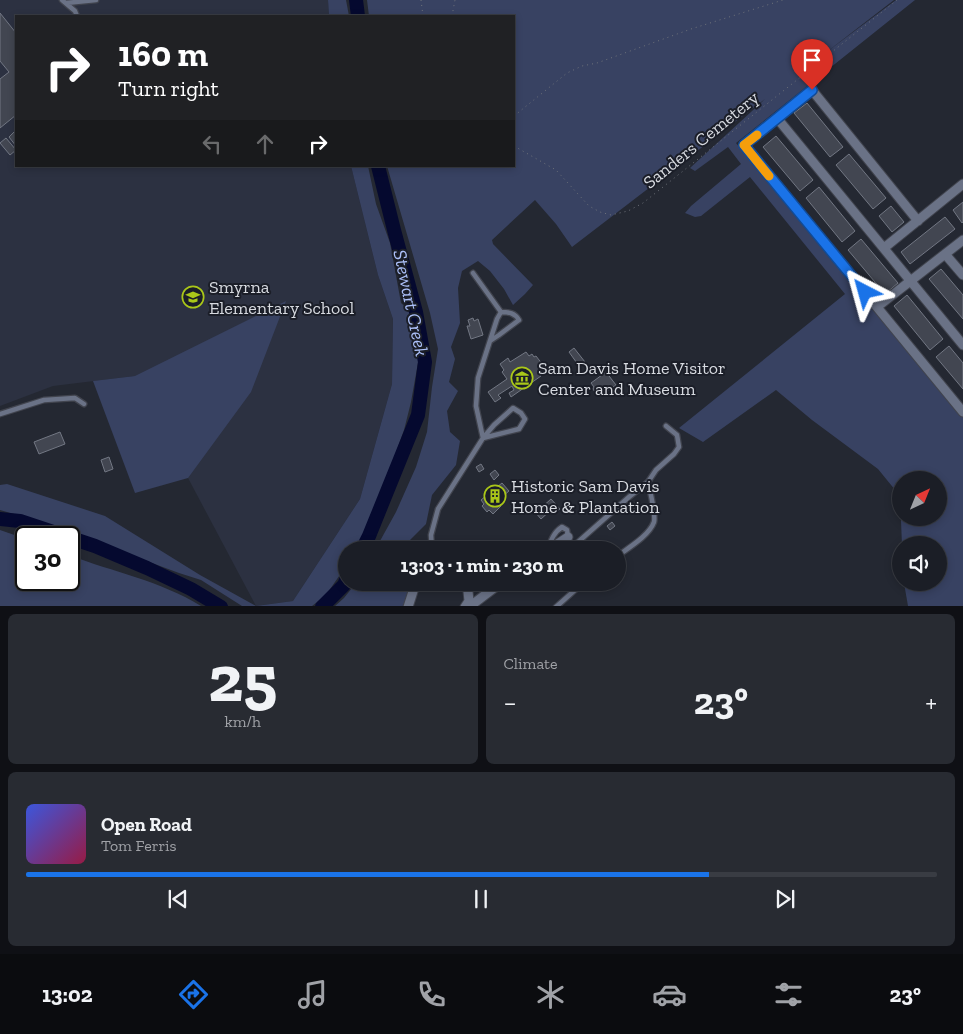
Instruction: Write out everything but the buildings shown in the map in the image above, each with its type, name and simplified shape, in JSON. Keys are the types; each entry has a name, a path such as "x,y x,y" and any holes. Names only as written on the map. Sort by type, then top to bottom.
{"street":[{"path":"918,221 812,90 744,145 963,412"},
{"path":"777,118 963,345"},
{"path":"884,248 963,184"},
{"path":"877,307 963,240"},
{"path":"946,254 963,275"},
{"path":"561,541 568,536"},
{"path":"408,606 413,591"},
{"path":"467,606 469,601 468,591"},
{"path":"467,606 489,591"}],"lane":[{"path":"64,2 96,0"},
{"path":"64,2 75,11 77,15"},
{"path":"473,273 501,312"},
{"path":"483,438 476,406 478,378 496,319 501,312"},
{"path":"490,341 519,320 517,315 501,312"},
{"path":"0,414 44,400 75,398 84,404"},
{"path":"431,541 431,535 438,509 483,438 513,408 521,412 525,419 519,428 483,438"},
{"path":"579,541 648,482 656,470 674,454 679,447 677,435 666,426"},
{"path":"626,549 648,532 655,520 648,482"},
{"path":"556,606 574,591"}],"path":[{"path":"421,0 423,15"},
{"path":"452,15 456,0"},
{"path":"515,115 567,73 582,66 597,63 691,29 783,0"},
{"name":"Sanders Cemetery","path":"515,147 556,170 589,206 611,215 628,211 643,203 897,0"}],"shaded area":[{"name":"Smyrna Elementary School","path":"0,0 328,0 329,15 15,15 15,167 351,167 378,275 393,319 392,384 360,499 293,601 256,606 135,376 53,386 0,406"},
{"path":"328,0 346,0 349,15 329,15"},
{"path":"367,0 894,0 824,54 896,0 915,0 736,143 866,302 963,414 963,606 908,606 905,591 947,591 947,536 902,536 901,526 948,526 948,471 892,471 892,486 878,469 812,420 776,390 703,442 679,428 845,294 750,177 701,216 695,217 685,213 741,164 728,147 695,171 690,168 765,99 572,247 556,224 535,200 492,240 493,244 533,285 513,305 504,289 490,271 478,261 462,271 458,288 460,323 451,347 455,359 449,382 458,391 447,411 450,432 460,441 456,465 432,495 426,524 409,541 380,541 396,512 416,467 427,432 438,349 430,313 387,167 515,167 515,15 369,15"},
{"path":"351,167 368,167 376,204 390,243 401,303 412,313 412,323 419,357 404,430 369,528 361,541 338,541 338,578 326,595 312,606 256,606 293,601 360,499 392,384 393,319 378,275"},
{"path":"286,301 251,392 188,478 135,493 93,381 135,376"},
{"path":"7,484 105,516 200,575 256,606 242,606 201,580 80,536 80,526 52,526 0,510 0,485"},
{"path":"0,530 15,535 15,591 80,591 80,559 153,583 186,597 201,606 0,606"},
{"path":"350,591 410,591 405,606 335,606"}],"waterway":[{"name":"Stewart Creek","path":"356,0 358,15"},
{"name":"Stewart Creek","path":"366,541 418,415 425,362 416,312 378,167"},
{"name":"Stewart Creek","path":"0,519 20,521 95,546 191,589 219,606"},
{"name":"Stewart Creek","path":"323,606 338,591"}],"slow traffic":[{"path":"757,135 744,145 769,176"}],"place":[{"name":"Smyrna Elementary School","path":"193,297"},
{"name":"Sam Davis Home Visitor Center and Museum","path":"522,378"},
{"name":"Historic Sam Davis Home & Plantation","path":"495,496"}],"route":[{"path":"812,90 744,145 865,292"}]}
